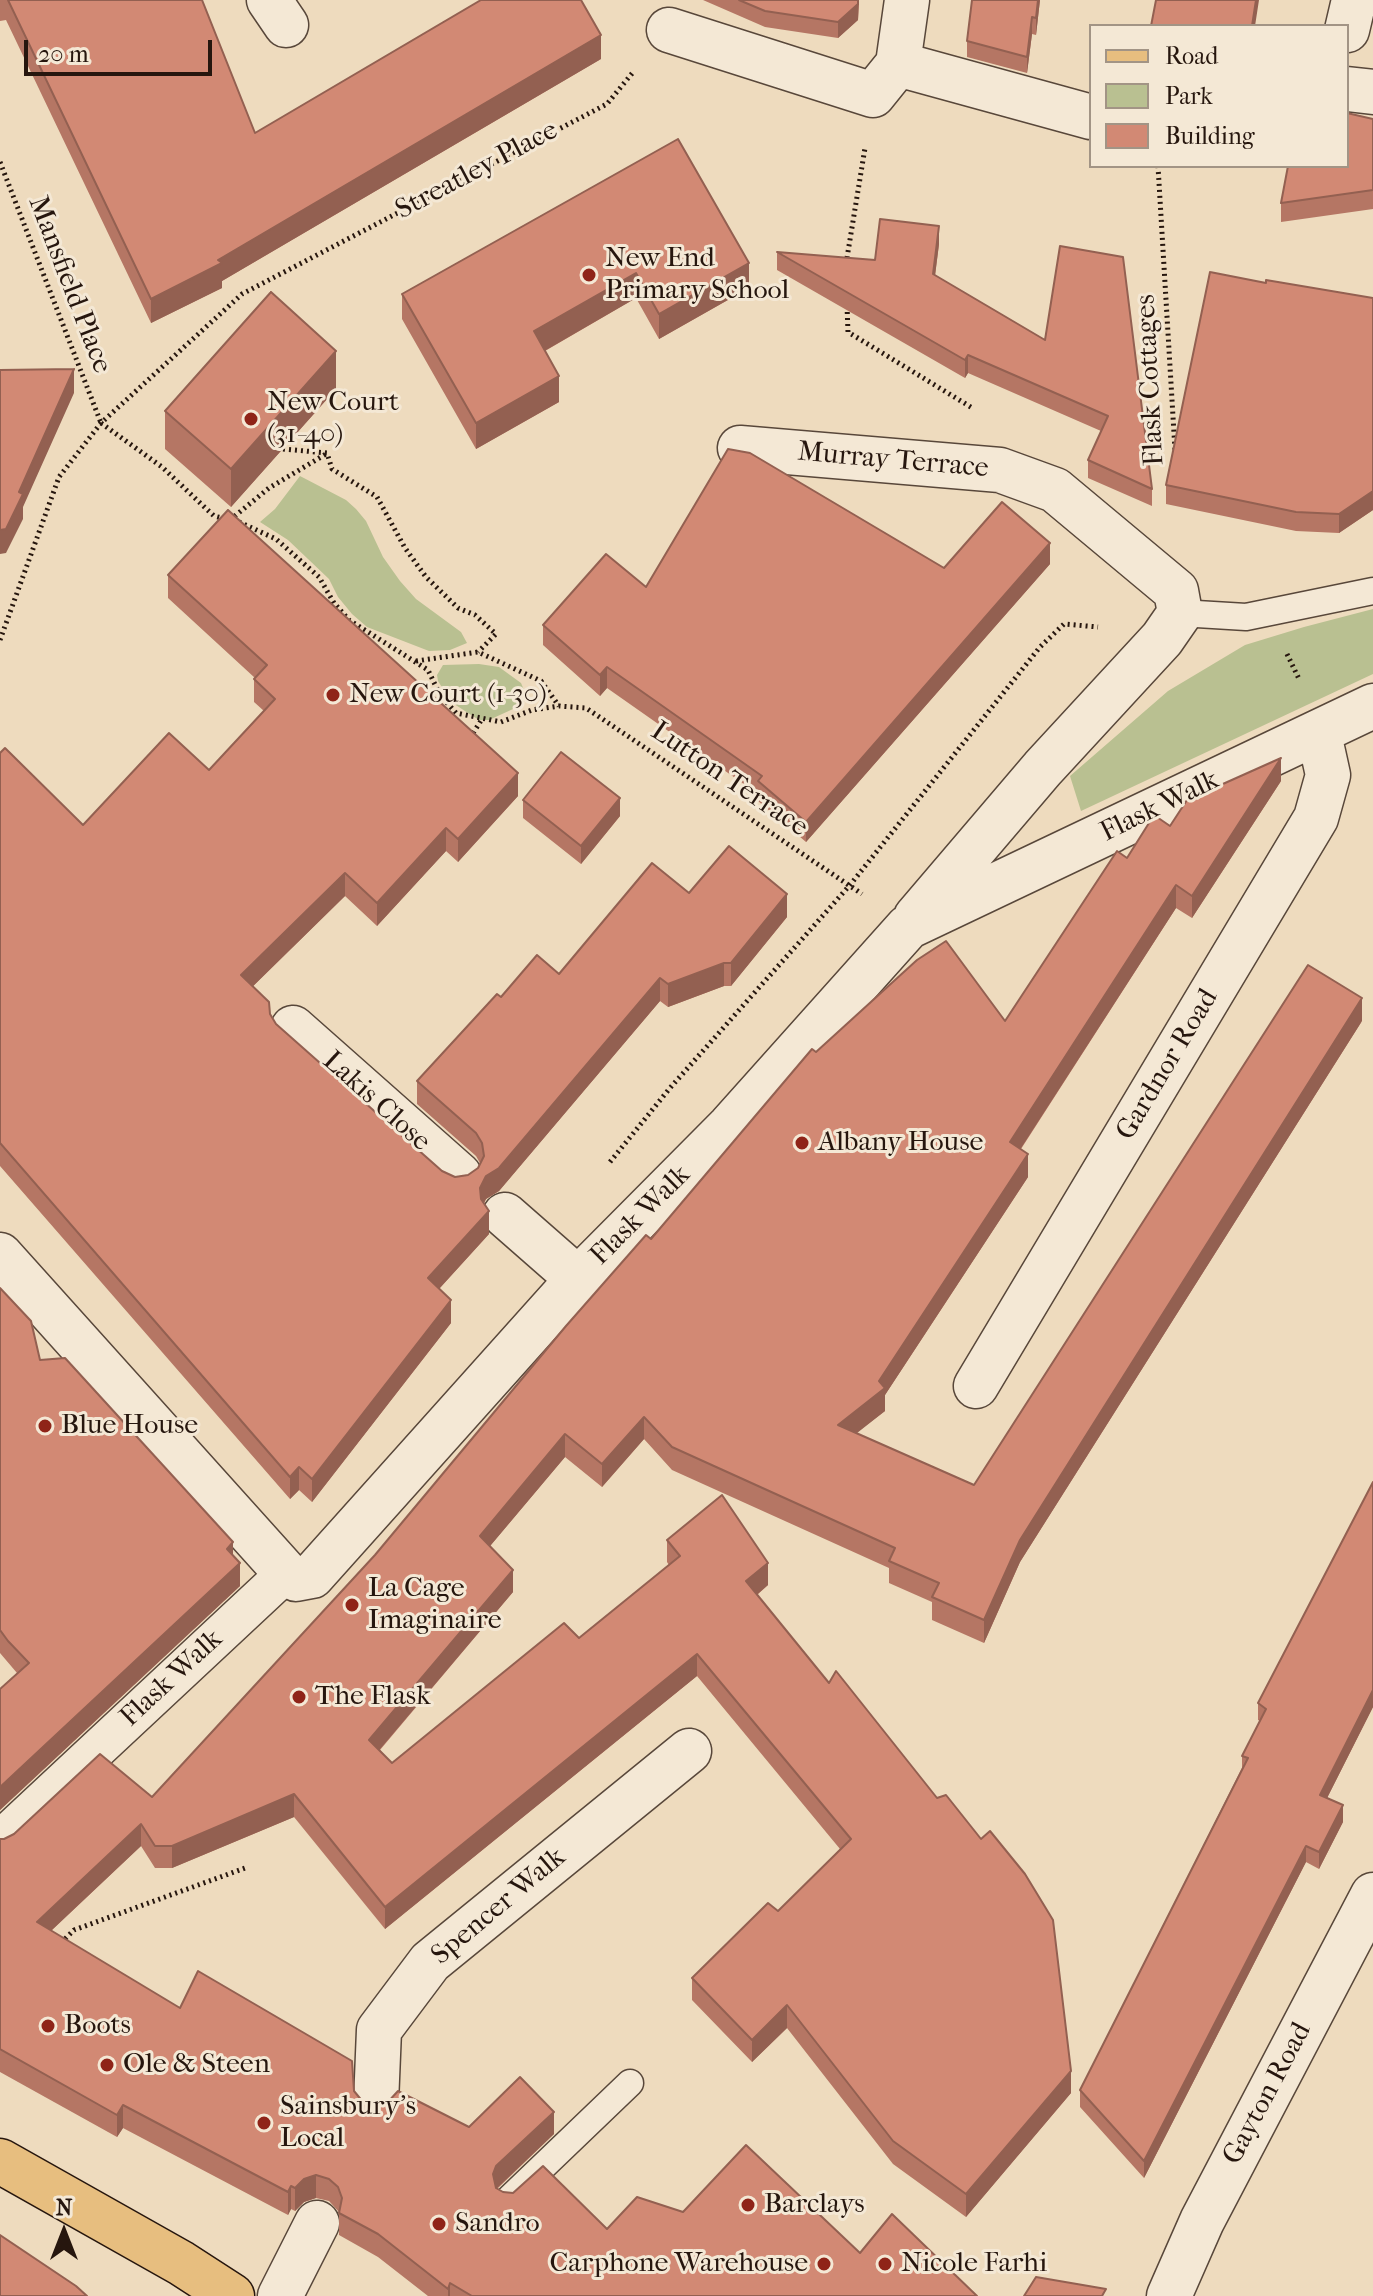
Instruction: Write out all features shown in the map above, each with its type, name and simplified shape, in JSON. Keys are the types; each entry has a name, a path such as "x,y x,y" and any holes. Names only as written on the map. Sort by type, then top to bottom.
{"main road":[{"path":"0,2161 181,2263 232,2296"}],"street":[{"path":"886,80 907,0"},
{"path":"1348,24 1354,0"},
{"path":"669,30 886,80 1089,117"},
{"path":"1349,89 1373,92"},
{"name":"Murray Terrace","path":"740,448 1000,470 1055,490 1176,591 1175,620"},
{"path":"908,927 1043,768 1162,639 1175,620"},
{"name":"Flask Walk","path":"0,1840 286,1573 296,1579 312,1576 578,1279 730,1126 908,927 1373,706"},
{"name":"Gardnor Road","path":"976,1386 1316,818 1328,775 1319,734"},
{"name":"Lakis Close","path":"293,1028 459,1175"},
{"path":"505,1215 578,1279"},
{"path":"0,1255 286,1573"},
{"name":"Spencer Walk","path":"376,2103 379,2030 430,1962 689,1751"},
{"name":"Gayton Road","path":"1169,2296 1202,2221 1373,1895"},
{"path":"280,2296 317,2223"}],"lane":[{"path":"1175,620 1246,617 1373,591"},
{"path":"508,2200 630,2083"}],"path":[{"name":"Streatley Place","path":"0,640 59,477 101,423 242,294 607,104 669,30"},
{"path":"845,270 886,80"},
{"name":"Mansfield Place","path":"0,162 101,423"},
{"name":"Flask Cottages","path":"1158,168 1176,457"},
{"path":"846,301 848,332 991,420 1000,470"},
{"path":"101,423 162,467 214,516 250,525 276,539 319,577 334,603 349,620 428,670 440,695 456,713 501,722 532,710 559,706 541,681 478,652 415,661"},
{"path":"283,449 327,453"},
{"path":"230,520 269,488 327,453"},
{"path":"327,453 332,469 377,497 405,548 443,595 458,608 475,615 496,634 478,652"},
{"path":"288,569 299,560"},
{"path":"1246,617 1278,635 1311,703 1319,734"},
{"path":"601,1174 670,1088 850,885 1040,647 1064,624 1112,629 1175,620"},
{"path":"378,653 387,644"},
{"name":"Lutton Terrace","path":"559,706 586,708 850,885"},
{"path":"464,748 482,719"},
{"path":"53,1951 74,1930 248,1867"}],"green space":[{"path":"300,476 346,500 356,509 400,581 416,599 461,632 467,643 450,650 429,651 367,627 338,597 329,579 288,540 260,522 275,509"},
{"path":"1373,609 1373,674 1081,811 1070,776 1168,691 1245,645"},
{"path":"443,665 499,667 521,683 524,704 489,720 479,720 451,702 438,681 437,675"}],"building":[{"path":"8,0 202,0 255,133 481,0 581,0 601,35 218,260 222,263 151,299"},
{"path":"739,0 858,0 858,4 838,22 765,11"},
{"path":"972,0 1038,0 1036,18 1032,17 1027,57 967,41"},
{"path":"1156,0 1256,0 1252,24 1151,24"},
{"path":"1349,113 1373,119 1373,190 1281,203 1288,168 1349,168"},
{"name":"New End Primary School","path":"678,139 749,263 659,314 636,273 534,331 559,376 476,423 402,294"},
{"path":"880,219 939,226 933,274 1045,340 1060,246 1123,257 1152,489 1088,460 1108,416 968,355 965,360 777,252 875,260"},
{"path":"1210,272 1373,298 1373,491 1339,514 1296,512 1166,485"},
{"path":"271,292 336,351 231,469 165,411"},
{"path":"74,369 19,492 23,494 6,529 0,530 0,370"},
{"path":"728,449 750,453 944,568 1002,502 1050,543 806,822 758,781 762,776 607,667 600,675 543,625 606,554 646,587"},
{"path":"228,510 518,773 458,839 446,828 377,903 345,873 241,975 269,1002 270,1014 276,1024 442,1171 455,1177 468,1175 478,1168 484,1156 482,1143 476,1133 417,1081 497,994 501,997 537,955 559,974 652,863 689,893 729,846 787,894 731,963 668,984 660,978 499,1168 486,1176 480,1188 481,1199 489,1211 428,1278 451,1300 312,1479 299,1467 290,1477 0,1143 0,753 5,748 83,825 169,733 209,770 275,699 254,679 267,665 168,575"},
{"path":"561,752 620,798 581,846 523,800"},
{"path":"1281,758 1192,896 1176,885 1010,1142 1028,1154 879,1381 885,1388 838,1425 974,1485 1308,965 1362,998 1020,1540 984,1620 932,1597 939,1583 889,1561 895,1548 672,1447 644,1417 602,1464 565,1434 480,1536 513,1570 369,1740 392,1763 564,1623 579,1638 680,1556 667,1540 722,1495 768,1563 746,1581 829,1683 836,1671 937,1798 946,1795 981,1839 990,1831 1025,1874 1053,1920 1071,2071 966,2194 893,2141 787,2005 752,2040 692,1978 768,1903 778,1911 851,1839 697,1654 385,1907 294,1794 172,1846 155,1846 141,1824 37,1922 180,2008 198,1971 352,2061 354,2091 363,2102 374,2105 387,2103 398,2091 469,2127 520,2077 554,2112 496,2166 493,2174 496,2188 503,2192 513,2193 543,2166 607,2229 637,2197 683,2212 746,2145 860,2253 892,2214 977,2296 472,2296 450,2283 448,2289 378,2234 339,2213 342,2198 338,2187 329,2179 316,2175 304,2179 295,2188 291,2186 288,2192 123,2105 117,2115 0,2049 0,1839 14,1834 100,1754 152,1797 375,1555 566,1326 646,1235 651,1239 812,1049 816,1052 917,960 946,941 1005,1021 1117,851 1127,858 1154,815 1170,826 1187,800"},
{"path":"0,1288 31,1321 40,1360 65,1358 233,1542 227,1549 240,1563 0,1787 0,1689 29,1663 0,1630"},
{"path":"1373,1482 1373,1690 1320,1795 1343,1805 1319,1852 1306,1846 1144,2161 1080,2090 1248,1758 1242,1756 1266,1709 1258,1703"},
{"path":"0,2235 76,2286 87,2296 0,2296"},
{"path":"1036,2277 1106,2289 1102,2296 1024,2296"}],"place":[{"name":"New End Primary School","path":"589,275"},
{"name":"New Court (31-40)","path":"251,419"},
{"name":"New Court (1-30)","path":"333,695"},
{"name":"Albany House","path":"802,1143"},
{"name":"Blue House","path":"45,1426"},
{"name":"La Cage Imaginaire","path":"352,1605"},
{"name":"The Flask","path":"299,1697"},
{"name":"Boots","path":"48,2026"},
{"name":"Ole & Steen","path":"107,2065"},
{"name":"Sainsbury's Local","path":"264,2123"},
{"name":"Barclays","path":"748,2205"},
{"name":"Sandro","path":"439,2224"},
{"name":"Carphone Warehouse","path":"824,2264"},
{"name":"Nicole Farhi","path":"885,2264"}]}
